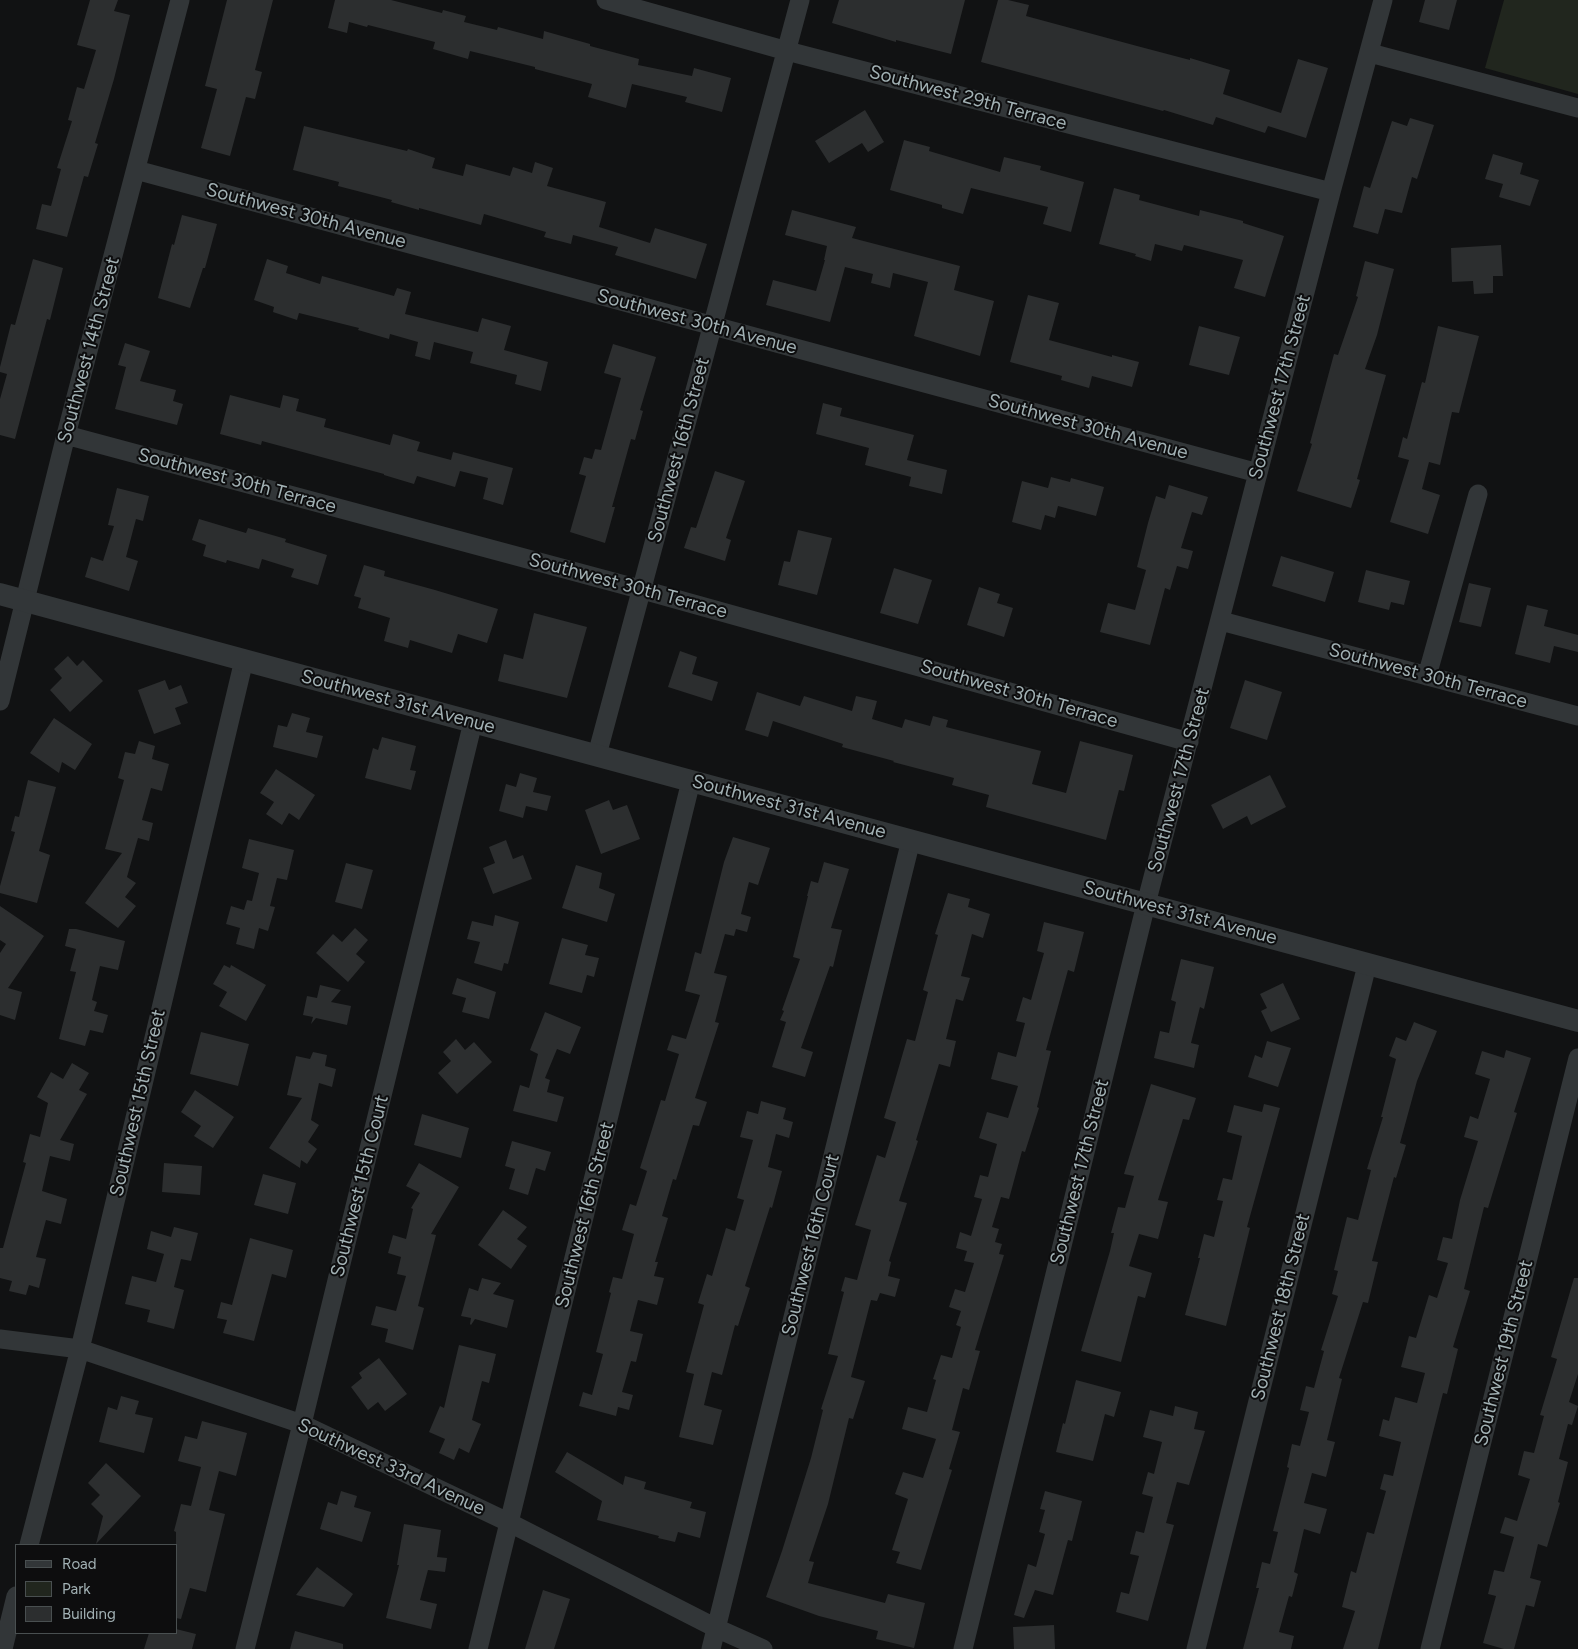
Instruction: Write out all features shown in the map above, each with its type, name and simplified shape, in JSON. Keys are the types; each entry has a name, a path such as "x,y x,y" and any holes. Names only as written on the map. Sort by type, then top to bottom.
{"street":[{"name":"Southwest 14th Street","path":"0,702 66,435 180,0"},
{"name":"Southwest 29th Terrace","path":"606,0 787,51 1331,192"},
{"name":"Southwest 16th Street","path":"597,755 643,590 800,0"},
{"name":"Southwest 17th Street","path":"962,1649 1146,904 1221,622 1331,192 1383,0"},
{"path":"1370,53 1578,108"},
{"name":"Southwest 30th Avenue","path":"136,170 1258,473"},
{"name":"Southwest 30th Terrace","path":"66,435 643,590 1189,742"},
{"path":"1428,676 1478,494"},
{"name":"Southwest 31st Avenue","path":"0,594 1578,1021"},
{"name":"Southwest 30th Terrace","path":"1221,622 1578,716"},
{"name":"Southwest 15th Street","path":"29,1544 80,1349 244,660"},
{"name":"Southwest 15th Court","path":"245,1649 302,1424 473,722"},
{"name":"Southwest 16th Street","path":"478,1649 691,781"},
{"name":"Southwest 16th Court","path":"711,1649 911,840"},
{"name":"Southwest 18th Street","path":"1196,1649 1366,965"},
{"name":"Southwest 19th Street","path":"1430,1649 1578,1058"},
{"name":"Southwest 33rd Avenue","path":"0,1339 80,1349 302,1424 510,1523 716,1628 763,1649"},
{"path":"3,1649 15,1600"}],"green space":[{"path":"1504,0 1578,0 1578,94 1485,68"}],"building":[{"path":"90,0 118,0 114,11 130,15 95,143 98,144 88,177 84,176 67,237 36,229 42,204 51,206 61,169 57,168 72,121 68,120 77,87 84,89 96,50 77,45"},
{"path":"227,0 273,0 255,70 262,72 255,99 246,97 230,156 201,148 217,89 205,86"},
{"path":"335,0 391,0 442,13 443,10 466,16 464,22 497,30 498,27 543,39 544,31 639,59 638,65 692,76 694,68 731,78 722,112 685,102 687,97 632,84 626,108 588,97 592,84 535,69 535,67 470,51 468,59 433,49 435,42 368,25 367,27 349,22 347,33 328,28"},
{"path":"839,0 965,0 951,54 896,40 896,42 832,23"},
{"path":"998,0 1008,0 1029,5 1026,16 1230,70 1223,94 1281,113 1298,59 1328,68 1306,138 1268,126 1265,133 1216,117 1213,125 1164,110 981,62"},
{"path":"1425,0 1457,0 1449,30 1419,22"},
{"path":"865,110 884,142 868,152 862,143 829,163 815,141"},
{"path":"1410,118 1434,125 1417,179 1412,177 1402,213 1385,209 1378,234 1353,227 1364,186 1370,188 1392,121 1407,126"},
{"path":"304,126 407,151 408,149 435,158 432,168 463,176 466,164 510,176 513,167 532,173 535,162 553,168 547,186 606,202 599,227 650,243 655,228 707,244 696,279 615,255 618,247 573,235 571,244 544,237 546,232 484,214 481,225 391,202 392,200 338,186 339,182 293,170"},
{"path":"904,140 930,147 929,151 1000,172 1004,157 1041,166 1040,170 1084,182 1071,232 1043,224 1048,207 971,188 963,214 942,208 942,205 890,190"},
{"path":"1493,154 1523,163 1520,174 1539,180 1530,206 1499,197 1503,184 1485,179"},
{"path":"1114,188 1140,195 1139,200 1199,216 1200,210 1243,221 1243,223 1284,236 1265,297 1234,288 1243,260 1184,245 1182,251 1155,244 1151,261 1135,256 1136,254 1099,244"},
{"path":"792,210 856,227 852,238 960,266 954,290 994,301 980,356 914,336 928,282 893,273 890,288 871,283 873,274 845,267 830,322 766,305 773,280 816,291 825,260 827,246 785,235"},
{"path":"182,215 217,224 205,268 203,268 190,308 158,298 172,244 174,245"},
{"path":"1501,245 1503,276 1493,276 1493,293 1474,294 1473,281 1452,282 1451,248"},
{"path":"33,259 63,268 50,320 47,319 15,439 0,435 0,399 7,374 0,372 0,367 11,324 15,325"},
{"path":"267,259 288,266 286,273 320,284 322,276 394,296 397,288 411,292 405,314 478,332 482,318 511,326 504,350 548,362 541,391 515,384 517,375 470,363 473,352 434,342 430,360 415,356 418,342 390,334 389,339 358,330 359,328 299,313 297,320 273,312 274,307 254,300"},
{"path":"1365,261 1394,269 1377,335 1365,369 1386,375 1357,479 1360,480 1351,508 1297,491 1312,444 1310,443 1334,354 1338,355 1358,297 1356,296"},
{"path":"1028,295 1059,303 1049,340 1112,357 1112,355 1139,362 1132,387 1092,376 1089,388 1061,380 1062,376 1010,362"},
{"path":"1199,326 1240,337 1229,375 1189,365"},
{"path":"1438,326 1479,336 1459,413 1452,412 1440,465 1429,462 1422,489 1440,495 1428,534 1390,522 1409,460 1398,457 1403,437 1407,439 1422,382 1425,383"},
{"path":"125,343 150,351 140,381 176,390 173,401 183,404 177,425 115,409 126,367 118,365"},
{"path":"613,344 656,357 640,410 643,411 635,440 631,439 612,507 615,507 605,543 570,532 586,476 579,474 584,457 592,459 595,449 601,450 621,378 604,373"},
{"path":"230,395 280,408 283,395 299,399 296,411 326,419 324,427 390,445 393,434 420,442 417,451 451,460 453,452 513,468 503,505 483,499 488,478 460,471 455,487 417,476 414,484 262,441 261,445 220,434"},
{"path":"823,403 842,408 840,416 914,435 907,460 947,470 942,494 909,486 911,477 865,465 869,448 816,434"},
{"path":"715,471 745,481 726,538 731,540 725,561 684,548 691,527 696,528"},
{"path":"1051,477 1070,482 1071,478 1104,487 1096,516 1058,506 1055,518 1045,515 1041,530 1012,522 1022,481 1048,488"},
{"path":"1169,485 1208,497 1202,515 1192,512 1181,548 1193,551 1188,569 1177,566 1170,590 1165,588 1150,645 1100,632 1108,603 1135,610 1146,570 1137,567 1148,523 1156,496 1165,499"},
{"path":"117,488 149,496 143,521 136,519 126,557 138,561 129,591 85,577 91,557 103,561 114,526 108,525"},
{"path":"199,519 246,533 248,528 286,539 285,542 327,555 318,585 291,577 294,569 262,559 259,569 227,560 226,563 203,556 206,545 192,540"},
{"path":"798,530 832,538 817,595 778,585 784,561 790,562"},
{"path":"1281,556 1334,572 1325,602 1272,586"},
{"path":"364,565 385,571 384,576 498,609 487,643 458,634 452,653 410,640 408,648 384,641 390,618 358,608 361,598 354,596"},
{"path":"894,568 932,580 918,624 880,613"},
{"path":"1366,570 1410,581 1404,605 1391,602 1389,610 1358,602"},
{"path":"1469,583 1491,588 1481,627 1459,622"},
{"path":"979,587 1000,594 997,603 1013,608 1004,637 967,625"},
{"path":"1527,605 1548,610 1544,626 1578,635 1578,652 1554,646 1550,663 1515,654"},
{"path":"534,613 587,627 567,698 498,681 504,654 523,659"},
{"path":"680,651 697,657 692,674 718,682 712,701 668,687"},
{"path":"68,656 77,666 83,660 103,681 70,712 50,690 62,678 54,669"},
{"path":"165,680 169,690 181,685 188,703 175,708 181,724 154,734 138,690"},
{"path":"1245,680 1282,692 1267,740 1230,728"},
{"path":"757,692 800,706 804,696 852,711 856,696 877,701 872,719 902,728 905,719 930,726 933,716 948,720 946,727 1041,751 1032,784 1066,793 1080,741 1133,755 1124,791 1119,790 1106,840 986,807 989,795 952,785 954,778 842,747 843,744 773,721 768,737 745,730"},
{"path":"292,713 310,718 306,732 323,736 317,758 273,747 278,725 287,727"},
{"path":"54,718 92,744 75,770 62,762 59,773 30,753"},
{"path":"382,737 416,746 410,770 416,771 411,790 365,778 373,748 378,750"},
{"path":"139,741 155,746 152,759 169,764 162,791 151,788 142,820 153,823 149,841 138,838 127,877 136,883 125,897 136,906 118,928 85,903 122,853 105,849 124,780 118,778 125,752 135,754"},
{"path":"276,769 315,795 299,820 289,813 282,825 266,814 274,802 260,793"},
{"path":"520,773 537,778 533,792 551,796 547,811 526,806 523,818 499,811 506,784 516,787"},
{"path":"1270,775 1286,807 1251,825 1247,816 1223,829 1211,805"},
{"path":"28,780 56,787 39,851 50,855 37,903 0,893 0,886 15,832 11,831 15,816 19,817"},
{"path":"609,800 613,810 627,805 640,839 601,854 585,810"},
{"path":"733,837 770,848 758,885 749,882 741,914 751,917 747,932 736,929 734,936 725,934 714,973 727,976 715,1022 719,1023 695,1098 707,1102 699,1126 693,1125 676,1180 673,1179 662,1216 668,1218 655,1262 658,1262 654,1276 664,1278 657,1305 638,1300 630,1331 643,1334 636,1362 631,1361 622,1392 633,1395 629,1410 618,1407 616,1416 579,1406 583,1392 592,1395 603,1354 596,1352 611,1293 609,1292 613,1277 622,1279 634,1234 622,1230 630,1204 636,1206 647,1171 640,1168 661,1100 665,1101 679,1054 667,1050 672,1035 686,1039 700,995 685,991 695,952 701,954 724,862"},
{"path":"249,839 294,850 287,880 277,878 270,906 275,907 268,931 259,928 254,949 236,944 240,928 226,924 231,906 244,910 247,900 252,901 259,873 242,868"},
{"path":"506,840 513,859 523,855 532,879 493,894 483,868 495,863 489,847"},
{"path":"824,862 849,869 831,928 842,930 833,967 830,966 801,1048 813,1052 805,1077 772,1067 786,1022 780,1020 784,1011 782,1010 800,959 793,957 807,896 811,881 818,883"},
{"path":"346,863 373,870 362,909 335,902"},
{"path":"576,865 602,873 599,888 615,894 607,922 562,908"},
{"path":"948,893 970,899 968,907 990,914 983,938 972,934 961,976 970,978 963,1001 956,999 946,1039 956,1041 950,1067 939,1064 899,1201 907,1203 889,1261 891,1262 888,1276 900,1279 895,1297 880,1293 877,1301 871,1300 851,1377 865,1381 853,1419 849,1418 828,1504 809,1561 814,1562 808,1583 885,1603 888,1594 925,1603 914,1648 876,1639 878,1631 819,1616 766,1597 811,1458 823,1410 821,1409 838,1356 828,1354 844,1292 841,1291 845,1277 857,1280 871,1230 855,1225 877,1155 885,1158 896,1122 884,1118 907,1039 915,1041 928,992 923,990 938,935 935,934"},
{"path":"0,906 44,936 8,988 22,992 15,1020 0,1015 0,953 6,944 0,940"},
{"path":"495,915 519,922 508,964 504,963 502,971 474,963 480,942 467,939 472,921 493,926"},
{"path":"1044,922 1084,932 1074,972 1068,970 1046,1050 1051,1051 1037,1107 1039,1108 1025,1152 1022,1151 1009,1199 1001,1197 992,1227 999,1229 995,1242 1002,1244 999,1254 1004,1255 975,1350 980,1351 969,1390 963,1388 952,1430 960,1432 949,1469 952,1470 921,1570 896,1563 900,1552 892,1550 908,1499 895,1494 903,1472 923,1478 936,1439 902,1429 908,1407 927,1412 936,1380 933,1379 941,1355 952,1358 961,1327 956,1325 961,1311 949,1307 955,1289 965,1292 974,1263 964,1261 967,1251 956,1248 960,1232 971,1236 982,1199 974,1197 980,1175 988,1177 997,1144 979,1138 987,1112 1008,1118 1018,1086 991,1079 998,1052 1016,1057 1025,1023 1016,1021 1023,997 1031,1000 1044,953 1037,951"},
{"path":"355,928 368,940 356,954 365,962 348,982 316,953 333,934 342,942"},
{"path":"69,929 125,941 118,970 100,966 92,1000 97,1002 94,1011 108,1015 103,1033 90,1030 85,1046 59,1039 76,972 70,971 76,949 65,946"},
{"path":"562,938 588,945 585,955 599,958 594,977 587,975 582,993 549,984"},
{"path":"1181,959 1214,967 1204,1009 1200,1007 1191,1043 1199,1045 1194,1068 1154,1058 1160,1031 1169,1033 1176,1002 1171,1000"},
{"path":"224,965 230,968 231,965 266,985 246,1021 219,1006 227,992 213,984"},
{"path":"457,978 496,992 489,1019 462,1012 466,998 452,994"},
{"path":"1283,983 1300,1019 1271,1032 1261,1011 1267,1008 1260,994"},
{"path":"320,985 341,990 331,1002 351,1006 347,1025 316,1018 311,1024 313,1017 303,1015 307,996 317,998"},
{"path":"545,1012 581,1027 570,1054 557,1049 545,1078 550,1080 547,1092 564,1097 557,1122 513,1111 520,1085 529,1088 538,1054 530,1050"},
{"path":"1414,1022 1437,1031 1417,1081 1400,1143 1406,1145 1396,1178 1394,1177 1372,1261 1378,1262 1368,1303 1363,1302 1339,1378 1342,1379 1327,1440 1335,1442 1326,1477 1312,1473 1304,1503 1327,1509 1320,1534 1304,1529 1294,1572 1298,1574 1292,1597 1289,1596 1279,1632 1294,1636 1291,1649 1243,1649 1259,1588 1256,1588 1262,1562 1270,1564 1278,1532 1273,1531 1289,1468 1287,1467 1292,1444 1300,1446 1309,1412 1300,1410 1306,1386 1314,1388 1324,1351 1321,1350 1338,1296 1332,1294 1338,1271 1334,1270 1347,1217 1358,1220 1371,1170 1367,1169 1383,1117 1381,1117 1396,1059 1389,1056 1396,1037 1406,1041"},
{"path":"201,1032 249,1044 238,1086 190,1074"},
{"path":"456,1039 465,1050 474,1042 492,1062 457,1094 438,1073 451,1061 443,1052"},
{"path":"1267,1041 1291,1048 1278,1087 1248,1077 1255,1055 1262,1058"},
{"path":"1506,1050 1531,1058 1514,1112 1517,1113 1488,1208 1484,1207 1464,1289 1470,1291 1453,1347 1458,1349 1447,1394 1443,1393 1378,1649 1343,1649 1355,1611 1342,1607 1351,1571 1356,1573 1367,1532 1374,1534 1386,1491 1380,1489 1384,1474 1393,1476 1401,1442 1379,1436 1383,1419 1389,1421 1395,1397 1417,1403 1425,1373 1401,1367 1409,1336 1416,1338 1429,1295 1437,1298 1448,1263 1437,1260 1443,1237 1452,1239 1460,1200 1478,1141 1464,1137 1470,1116 1478,1119 1490,1079 1475,1074 1482,1051 1504,1058"},
{"path":"313,1052 327,1055 325,1066 336,1069 332,1087 319,1083 311,1120 319,1125 308,1142 317,1149 307,1164 301,1160 300,1168 269,1148 302,1098 287,1095 296,1056 310,1059"},
{"path":"72,1063 89,1073 79,1090 87,1094 60,1140 74,1144 70,1161 50,1156 42,1191 67,1199 61,1224 46,1220 36,1257 46,1259 39,1288 29,1285 26,1295 9,1291 12,1281 0,1278 0,1248 3,1248 26,1163 23,1162 30,1134 40,1137 48,1103 37,1097 51,1072 63,1079"},
{"path":"1151,1084 1196,1098 1189,1120 1183,1119 1158,1200 1168,1202 1158,1239 1139,1234 1129,1266 1152,1273 1145,1298 1138,1296 1121,1362 1081,1351 1110,1251 1114,1233 1111,1233 1118,1207 1125,1208 1134,1176 1124,1174"},
{"path":"195,1090 234,1117 213,1148 194,1136 201,1126 181,1112"},
{"path":"761,1101 786,1108 783,1119 793,1122 789,1138 776,1134 768,1167 782,1171 772,1208 770,1207 745,1286 750,1288 738,1326 735,1325 722,1375 712,1372 704,1405 722,1410 713,1445 679,1437 694,1374 686,1372 704,1305 698,1303 707,1274 712,1276 726,1228 735,1231 744,1200 737,1198 753,1140 740,1137 747,1111 758,1114"},
{"path":"1264,1104 1280,1108 1247,1227 1250,1228 1226,1326 1185,1315 1200,1258 1198,1258 1204,1234 1214,1237 1223,1201 1217,1200 1223,1178 1232,1180 1242,1136 1227,1132 1234,1105 1262,1112"},
{"path":"422,1114 469,1128 461,1158 414,1145"},
{"path":"512,1141 551,1152 545,1171 536,1168 528,1195 509,1189 515,1169 505,1166"},
{"path":"164,1163 202,1166 200,1195 162,1192"},
{"path":"419,1163 459,1187 431,1234 436,1235 418,1306 424,1308 413,1350 385,1342 388,1329 371,1325 376,1306 396,1311 406,1276 397,1274 401,1257 388,1253 393,1235 406,1239 413,1209 411,1208 420,1193 406,1186"},
{"path":"263,1174 296,1183 288,1214 254,1205"},
{"path":"503,1210 527,1227 517,1239 527,1246 511,1269 478,1245"},
{"path":"174,1227 198,1233 191,1261 181,1259 174,1287 184,1290 174,1329 147,1322 150,1310 125,1304 132,1276 156,1282 164,1254 147,1249 151,1231 171,1237"},
{"path":"250,1238 293,1250 286,1278 272,1274 254,1341 223,1333 227,1320 217,1318 221,1302 232,1305"},
{"path":"482,1278 501,1283 493,1294 514,1300 507,1328 475,1319 471,1325 471,1318 461,1316 469,1288 478,1291"},
{"path":"1574,1278 1578,1278 1578,1374 1569,1402 1578,1406 1572,1425 1568,1424 1559,1459 1568,1462 1558,1502 1560,1503 1547,1547 1538,1544 1530,1578 1541,1581 1534,1607 1526,1605 1514,1649 1504,1649 1483,1643 1496,1596 1488,1594 1494,1570 1504,1572 1514,1537 1500,1533 1505,1517 1517,1521 1530,1479 1518,1475 1524,1451 1534,1453 1544,1416 1540,1415 1557,1359 1551,1357"},
{"path":"459,1345 496,1354 489,1383 482,1381 472,1420 481,1424 469,1453 459,1448 454,1460 439,1453 445,1439 429,1432 440,1406 444,1408"},
{"path":"379,1358 407,1394 385,1411 378,1402 368,1410 351,1387 362,1378 359,1373"},
{"path":"1076,1380 1121,1392 1114,1417 1105,1414 1093,1461 1056,1452"},
{"path":"121,1396 139,1401 135,1414 153,1418 144,1453 99,1442 108,1407 117,1410"},
{"path":"1175,1406 1198,1412 1194,1429 1205,1431 1189,1485 1177,1482 1166,1523 1174,1525 1148,1621 1116,1612 1121,1592 1129,1594 1139,1556 1130,1554 1136,1531 1144,1533 1153,1497 1142,1494 1148,1472 1154,1474 1162,1442 1143,1437 1150,1410 1173,1416"},
{"path":"202,1421 247,1433 236,1476 219,1471 209,1510 225,1514 206,1592 190,1588 181,1619 178,1618 178,1544 176,1544 176,1532 174,1531 181,1504 191,1506 201,1467 178,1461 185,1436 197,1439"},
{"path":"567,1452 623,1485 625,1476 646,1482 644,1489 692,1502 690,1508 706,1512 700,1538 678,1532 675,1542 597,1520 602,1501 555,1472"},
{"path":"106,1463 141,1496 96,1544 103,1516 91,1504 100,1495 88,1483"},
{"path":"341,1491 357,1496 354,1507 371,1512 362,1542 320,1529 328,1502 337,1505"},
{"path":"1045,1491 1082,1501 1072,1541 1068,1540 1053,1595 1035,1590 1024,1618 1014,1615 1028,1564 1036,1567 1045,1534 1039,1532 1045,1510 1040,1509"},
{"path":"404,1524 441,1530 437,1557 447,1558 445,1572 428,1570 420,1600 437,1604 431,1629 386,1618 399,1565 397,1565"},
{"path":"317,1567 353,1594 344,1607 296,1595"},
{"path":"543,1590 570,1599 554,1649 525,1649"},
{"path":"1054,1625 1055,1649 1014,1649 1013,1627"},
{"path":"178,1630 196,1634 192,1649 144,1649 149,1634 178,1634"},
{"path":"295,1631 343,1644 343,1649 290,1649"}]}
